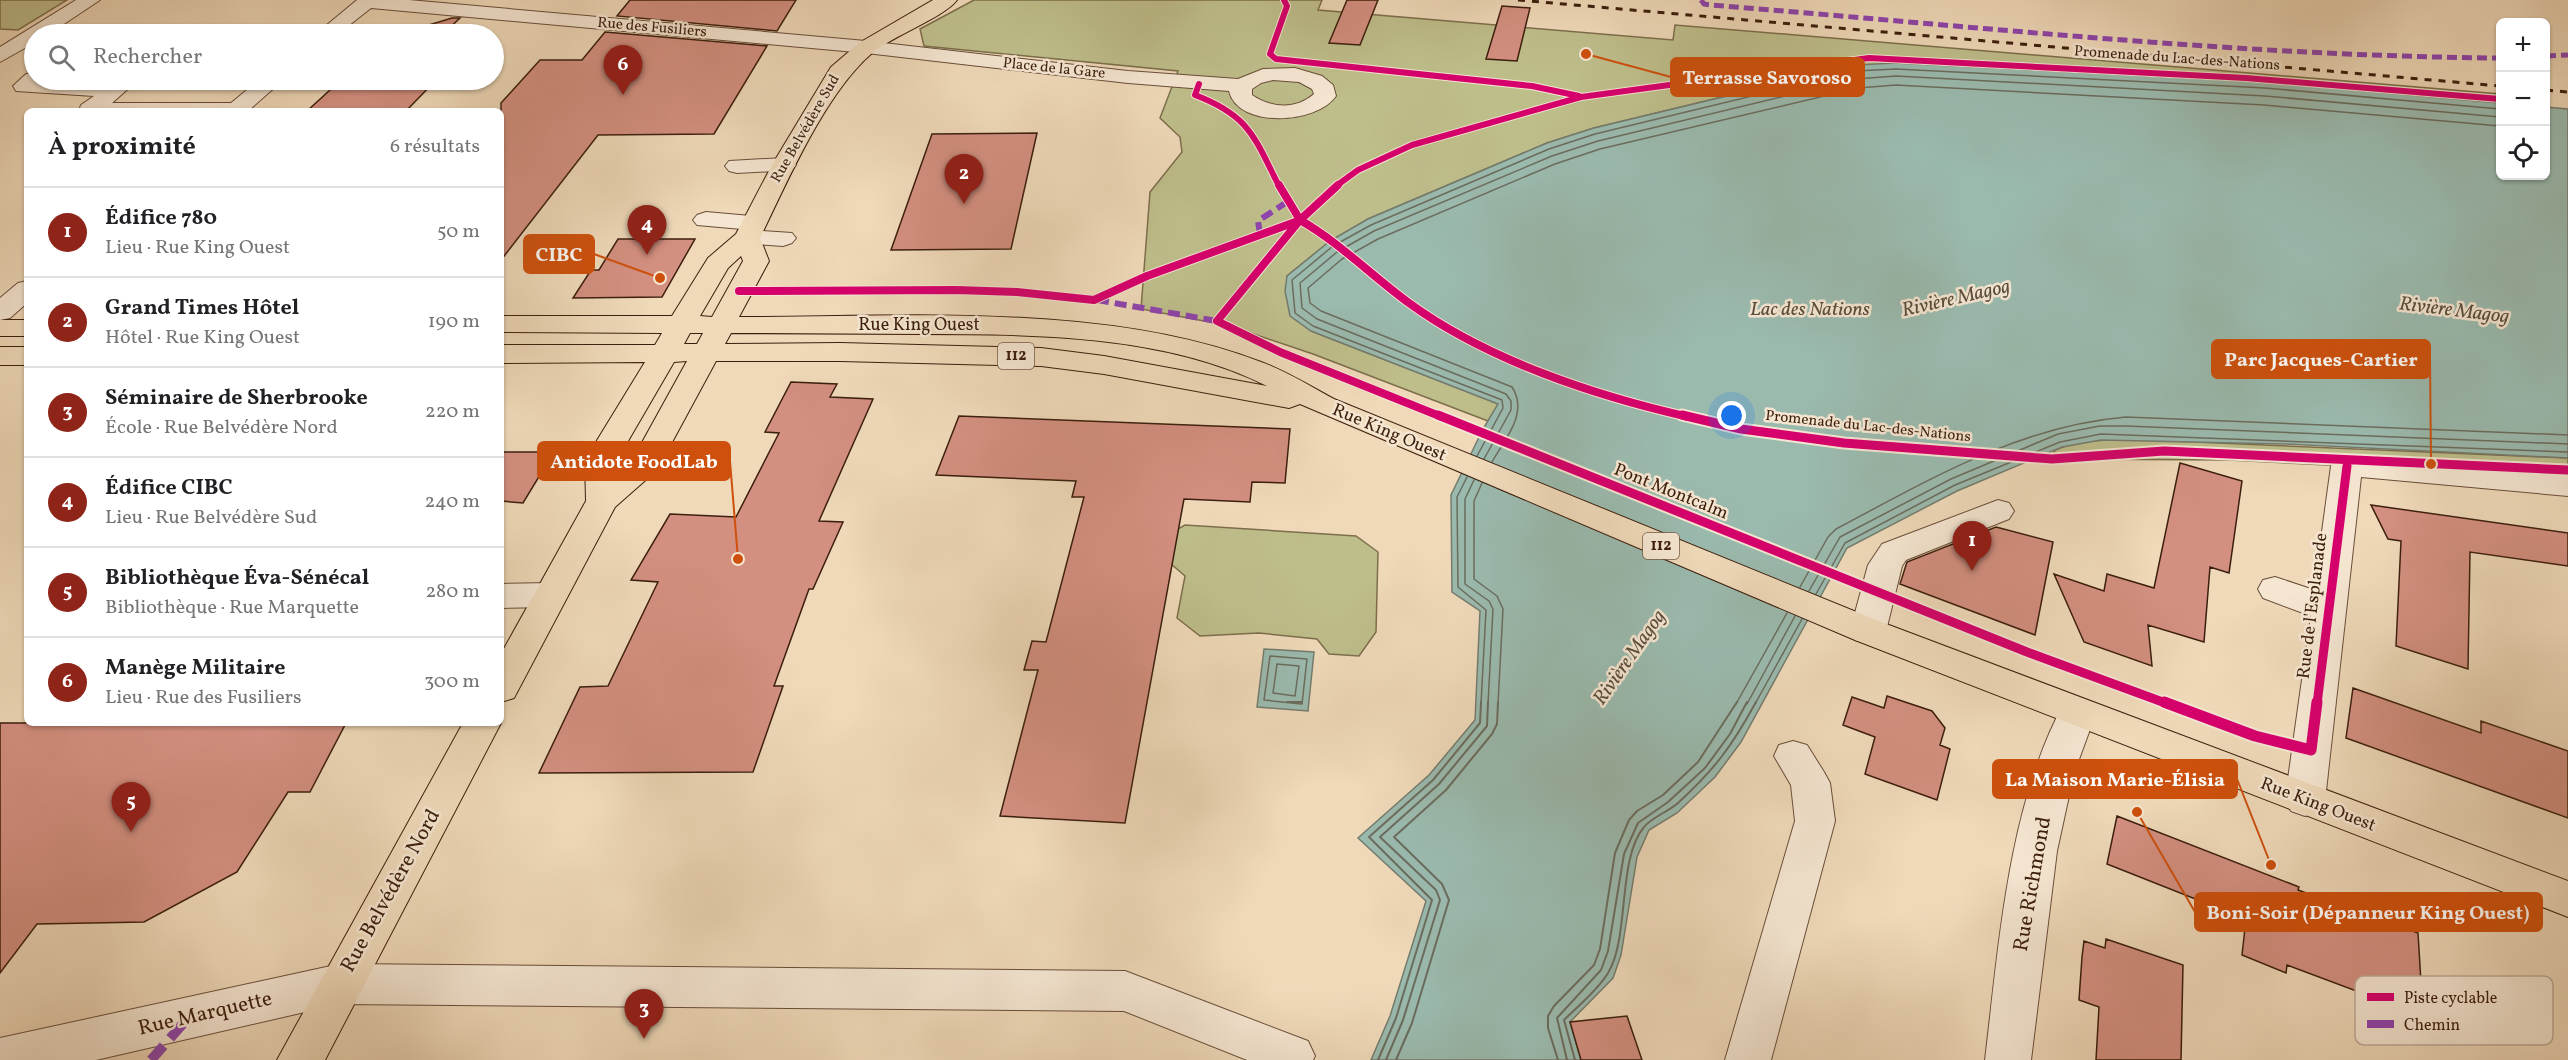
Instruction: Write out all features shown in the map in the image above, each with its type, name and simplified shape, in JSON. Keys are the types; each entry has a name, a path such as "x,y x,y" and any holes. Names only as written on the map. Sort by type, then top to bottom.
{"main road":[{"name":"Rue Belvédère Sud","path":"681,324 717,264 750,230 784,165 840,72 866,48 947,0"},
{"path":"504,677 602,501 646,463 704,353 722,325 756,261 750,230"},
{"name":"Rue King Ouest","path":"504,324 950,325 1071,330 1136,340 1238,363 1270,376 1323,405 1868,631 2077,713 2568,899"},
{"path":"602,501 601,460 681,324"},
{"path":"0,328 24,328"},
{"name":"Rue King Ouest","path":"504,354 851,352 1041,357 1104,365 1323,405"},
{"path":"0,356 24,356"},
{"name":"Rue Belvédère Nord","path":"300,1060 480,726"}],"street":[{"path":"52,24 90,0"},
{"path":"339,24 368,1"},
{"name":"Rue des Fusiliers","path":"368,1 550,25 866,48"},
{"path":"2,55 24,41"},
{"name":"Place de la Gare","path":"866,48 1062,70 1242,86"},
{"path":"1062,70 1076,50"},
{"path":"2,55 24,54"},
{"path":"92,108 115,90"},
{"path":"238,108 260,90"},
{"path":"737,166 784,165"},
{"path":"706,220 783,238"},
{"path":"0,312 24,292"},
{"name":"Rue de l'Esplanade","path":"2305,800 2348,466 2568,486"},
{"path":"1868,631 1885,565 1894,552 1998,511"},
{"path":"2275,590 2329,609"},
{"path":"504,596 551,595"},
{"name":"Rue Richmond","path":"2008,1060 2030,883 2037,846 2052,780 2077,713"},
{"path":"1748,1060 1776,953 1815,821 1810,783 1793,756"},
{"name":"Rue Marquette","path":"0,1060 340,984 1125,991 1292,1056"}],"green space":[{"path":"0,0 67,0 28,24 24,24 18,30 0,29"},
{"path":"974,0 1322,0 1318,10 1673,40 1675,25 2496,94 2496,103 2266,82 1952,64 1855,65 1594,128 1547,143 1368,219 1330,241 1287,276 1311,331 1499,404 1488,421 1313,354 1230,326 1141,309 1150,192 1182,152 1180,137 1160,118 1178,71 924,46 920,29"},
{"path":"2125,439 2568,458 2568,486 2347,466 2228,460 2052,459 2055,450 2072,445"},
{"path":"1185,525 1356,536 1378,552 1376,632 1359,656 1329,654 1317,639 1259,633 1200,636 1177,618 1185,576 1170,563 1176,530"}],"water":[{"name":"Lac des Nations","path":"1896,63 2266,82 2496,103 2496,180 2550,180 2550,107 2568,109 2568,458 2284,444 2101,440 2062,447 1957,491 1847,548 1741,742 1715,777 1677,813 1649,830 1637,857 1621,955 1613,978 1570,1022 1581,1060 1371,1060 1390,1016 1426,901 1358,838 1429,775 1475,720 1480,611 1452,592 1451,495 1483,429 1498,404 1311,331 1290,316 1285,291 1287,276 1330,241 1368,219 1547,143 1594,128 1855,65"},
{"path":"1264,649 1314,652 1308,711 1257,707"}],"building":[{"path":"630,0 796,0 777,31 617,16"},
{"path":"1347,0 1378,0 1360,45 1329,43"},
{"path":"1502,6 1530,8 1517,61 1486,59"},
{"path":"452,18 460,18 454,24 432,24"},
{"path":"605,32 767,46 714,134 598,135 504,256 504,108 501,108 501,103 540,60 582,60"},
{"path":"330,90 426,90 409,108 310,108"},
{"path":"1037,133 1011,249 891,250 932,134"},
{"path":"618,239 695,239 662,297 573,298 591,270 599,270"},
{"path":"791,382 837,384 830,397 873,399 819,521 843,522 813,589 809,589 774,686 783,686 753,772 539,773 580,687 608,686 658,582 631,580 670,514 736,517 779,433 765,432"},
{"path":"959,416 1290,429 1285,483 1252,482 1250,502 1184,499 1125,823 1000,816 1038,670 1024,670 1032,641 1046,642 1084,497 1072,497 1076,481 936,475"},
{"path":"504,452 554,452 523,503 504,501"},
{"path":"2180,463 2242,481 2229,573 2210,567 2204,642 2148,625 2152,666 2084,642 2054,574 2104,591 2107,574 2154,588"},
{"path":"2371,505 2568,533 2568,566 2470,552 2468,669 2396,646 2401,541 2388,539"},
{"path":"1996,527 2053,542 2035,635 1900,584 1907,562"},
{"path":"2353,688 2481,733 2481,721 2568,751 2568,818 2346,738"},
{"path":"1887,696 1932,711 1945,728 1940,745 1950,749 1937,800 1865,774 1875,737 1843,725 1852,697 1884,708"},
{"path":"0,723 24,723 24,726 344,726 310,792 288,792 237,872 144,922 37,924 0,973"},
{"path":"2117,816 2299,887 2298,890 2418,933 2421,976 2355,976 2355,990 2287,965 2286,973 2242,955 2245,928 2197,909 2198,900 2107,864"},
{"path":"2106,939 2183,965 2181,1060 2096,1060 2099,1007 2079,1000 2082,957 2084,941 2105,948"},
{"path":"1627,1016 1642,1060 1581,1060 1570,1022"}],"railway":[{"path":"1518,0 2496,86"},
{"path":"2550,90 2568,92"}],"marked path":[{"path":"1701,0 1704,4 1711,5 2225,47 2371,57 2496,58"},
{"path":"2550,56 2568,55"},
{"path":"1260,234 1258,221 1287,202"},
{"path":"1097,300 1217,321"},
{"path":"151,1060 187,1019"}],"cycle path":[{"path":"1284,0 1287,6 1270,54 1276,59 1532,86 1579,96"},
{"name":"Promenade du Lac-des-Nations","path":"2496,99 2246,78 1869,58 1581,97 1412,145 1358,170 1335,187 1300,220 1319,231 1410,304 1440,323 1510,359 1550,376 1641,406 1741,429 1844,443 2052,459 2164,451 2568,470"},
{"path":"1199,84 1195,95 1230,111 1247,126 1300,220"},
{"name":"Pont Montcalm","path":"1300,220 1217,321 1280,352 2027,652 2255,736 2311,750 2347,466"},
{"path":"739,291 956,290 1017,292 1094,300 1147,276 1298,221"}],"place":[{"name":"Terrasse Savoroso","path":"1586,54"},
{"name":"Manège Militaire","path":"623,95"},
{"name":"Grand Times Hôtel","path":"964,204"},
{"name":"Édifice CIBC","path":"647,255"},
{"name":"CIBC","path":"660,278"},
{"name":"Parc Jacques-Cartier","path":"2431,464"},
{"name":"Antidote FoodLab","path":"738,559"},
{"name":"Édifice 780","path":"1972,571"},
{"name":"Boni-Soir (Dépanneur King Ouest)","path":"2137,812"},
{"name":"Bibliothèque Éva-Sénécal","path":"131,832"},
{"name":"La Maison Marie-Élisia","path":"2271,865"},
{"name":"Séminaire de Sherbrooke","path":"644,1039"}],"water label":[{"name":"Rivière Magog","path":"1956,299"},
{"name":"Rivière Magog","path":"2454,311"},
{"name":"Rivière Magog","path":"1630,658"}]}
